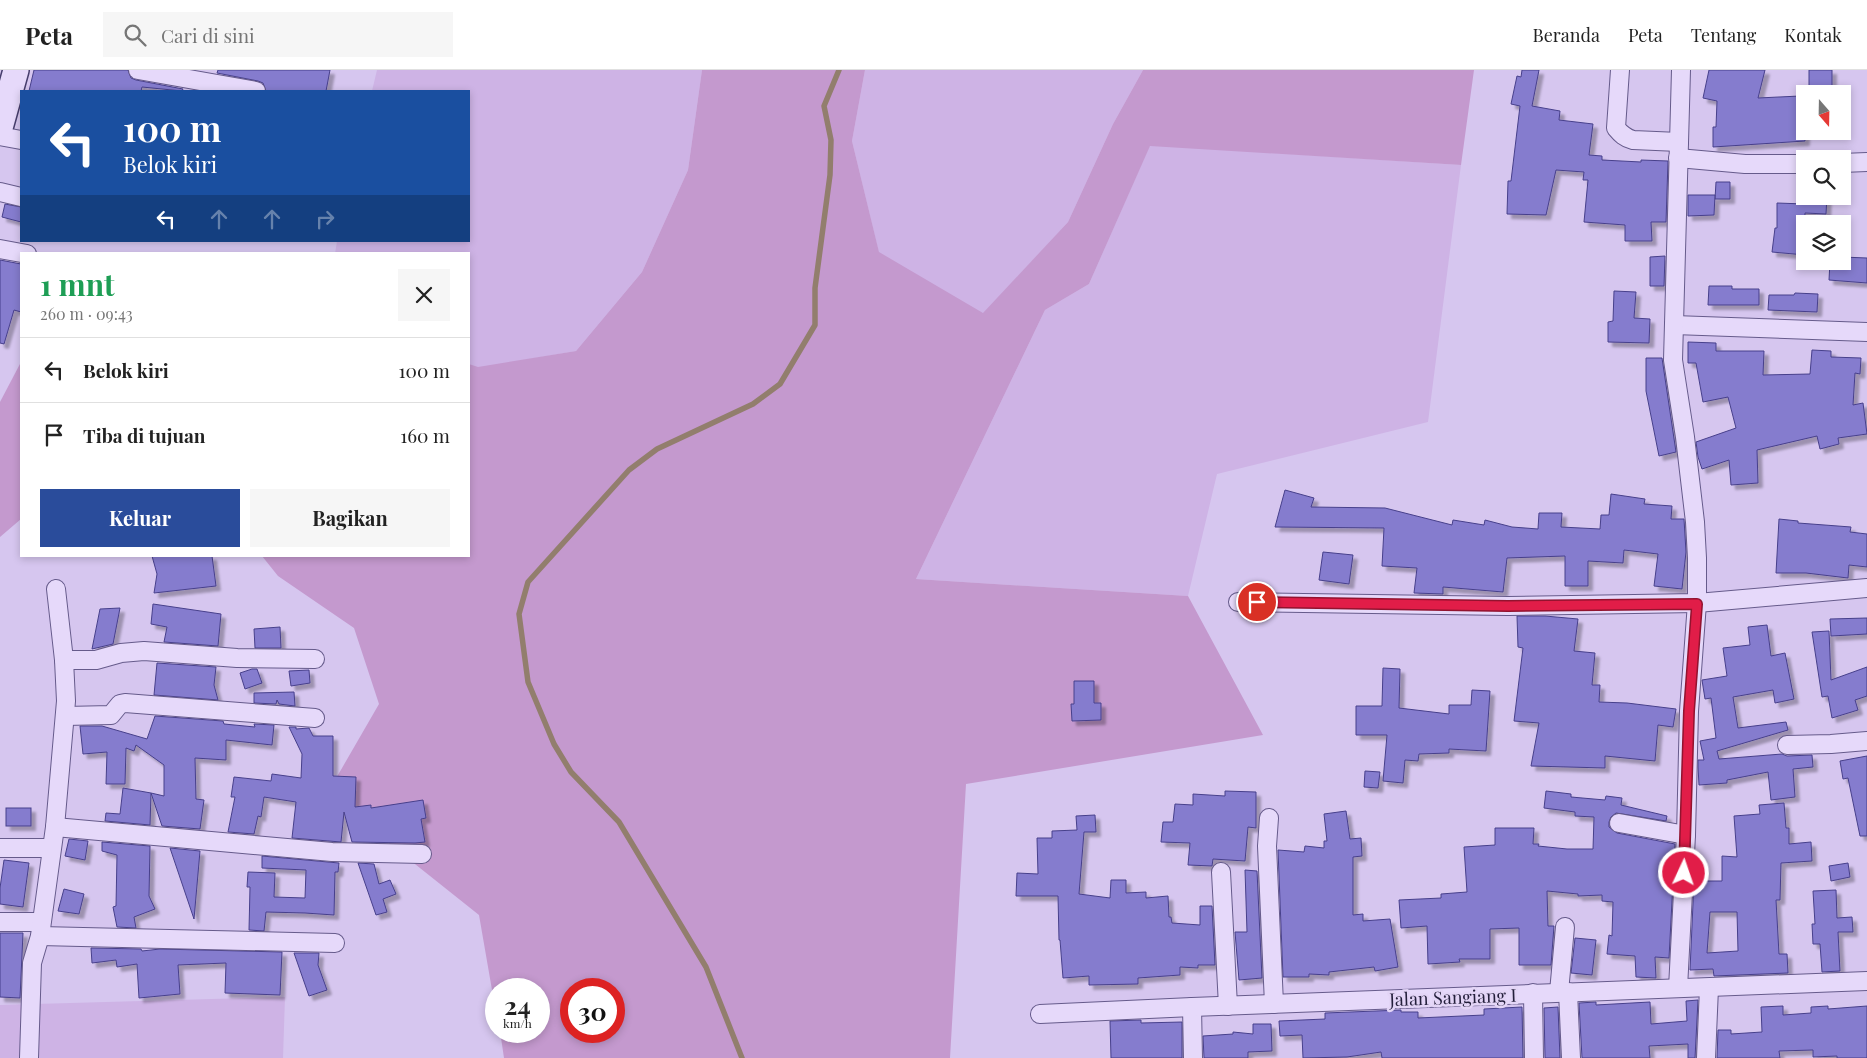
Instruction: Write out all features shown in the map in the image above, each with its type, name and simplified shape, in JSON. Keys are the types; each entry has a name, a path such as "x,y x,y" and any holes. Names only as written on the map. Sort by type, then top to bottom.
{"street":[{"path":"0,128 16,70"},
{"path":"138,70 250,90"},
{"path":"1620,70 1616,128 1627,138 1745,164 1796,164"},
{"path":"1678,988 1686,835 1689,711 1697,604 1695,522 1685,436 1673,360 1681,70"},
{"path":"0,136 20,140"},
{"path":"1851,163 1867,162"},
{"path":"0,192 20,197"},
{"path":"0,249 20,253"},
{"path":"1674,325 1867,332"},
{"path":"1238,602 1508,606 1697,604 1867,588"},
{"path":"29,1058 32,962 41,929 55,827 66,701 64,660 56,589"},
{"path":"64,660 96,660 121,653 144,651 237,658 315,659"},
{"path":"65,716 111,715 120,704 125,703 315,718"},
{"path":"1788,744 1867,742"},
{"path":"1269,818 1267,846 1274,1004"},
{"path":"1619,823 1686,835"},
{"path":"55,827 332,852 422,854"},
{"path":"0,848 51,848"},
{"path":"1221,872 1228,1006"},
{"path":"0,922 41,929 335,943"},
{"path":"1565,927 1564,992 1571,1058"},
{"name":"Jalan Sangiang I","path":"1040,1014 1867,981"},
{"path":"1706,1058 1709,988"},
{"path":"1533,993 1534,1058"},
{"path":"1192,1007 1193,1058"}],"shaded area":[{"path":"377,70 702,70 688,170 642,272 576,351 478,368 470,364 470,252 335,252 337,242 470,242 470,90 372,90"},
{"path":"702,70 865,70 852,141 879,252 983,313 1068,222 1113,124 1143,70 1474,70 1461,165 1150,146 1089,284 1045,310 916,579 1188,596 1263,735 966,784 950,1058 504,1058 502,1043 550,1043 550,978 490,978 479,915 327,794 379,704 354,628 278,576 263,557 470,557 470,364 478,367 576,351 642,272 688,170"},
{"path":"865,70 1143,70 1113,124 1068,222 983,314 879,253 852,141"},
{"path":"1150,145 1461,165 1428,422 1217,474 1188,596 916,579 1045,310 1089,284"},
{"path":"20,364 20,520 0,537 0,402"},
{"path":"285,997 283,1058 0,1058 0,1005"}],"building":[{"path":"34,70 128,70 131,78 136,80 183,89 172,90 142,87 141,90 29,90"},
{"path":"218,70 330,70 326,90 266,90 263,83 258,81 217,73"},
{"path":"1522,70 1539,70 1532,106 1560,111 1559,120 1593,124 1589,155 1602,156 1602,160 1668,161 1666,222 1651,222 1652,241 1625,241 1625,225 1584,222 1588,180 1583,180 1584,172 1556,170 1546,215 1507,214 1508,181 1511,181 1520,106 1511,104 1517,76 1521,77"},
{"path":"1709,70 1765,70 1758,98 1796,96 1796,140 1805,141 1713,147 1713,127 1716,127 1717,101 1703,98"},
{"path":"1809,70 1832,70 1832,85 1809,85"},
{"path":"1716,182 1730,182 1730,199 1715,199"},
{"path":"1688,195 1715,195 1714,215 1688,216"},
{"path":"1777,203 1826,205 1826,214 1805,213 1805,215 1796,215 1796,254 1772,252 1775,228 1777,228"},
{"path":"5,204 20,207 20,222 2,217"},
{"path":"1665,256 1664,286 1650,286 1650,257"},
{"path":"1851,257 1867,258 1867,283 1829,280 1830,270 1851,270"},
{"path":"0,260 20,264 20,312 14,310 4,344 0,343"},
{"path":"1709,286 1732,286 1732,289 1759,289 1759,305 1708,305"},
{"path":"1614,291 1636,292 1634,318 1650,319 1649,343 1608,342 1608,322 1613,321"},
{"path":"1795,293 1818,294 1817,312 1768,310 1769,295 1794,295"},
{"path":"1688,342 1716,343 1716,351 1764,351 1763,375 1810,374 1812,350 1831,351 1831,357 1861,358 1860,374 1855,373 1853,405 1863,403 1867,434 1838,438 1839,444 1820,449 1817,436 1757,450 1758,483 1731,485 1729,460 1702,469 1698,457 1696,442 1736,428 1728,397 1703,402 1696,363 1688,363"},
{"path":"1646,358 1662,358 1676,452 1659,456 1646,391"},
{"path":"1285,490 1314,498 1311,507 1385,508 1452,525 1453,520 1484,525 1485,520 1512,527 1538,529 1539,513 1562,513 1561,527 1600,529 1601,515 1609,515 1611,494 1645,499 1644,504 1672,506 1671,519 1684,519 1686,552 1682,589 1654,586 1658,554 1624,550 1623,563 1588,561 1588,586 1565,586 1565,556 1507,558 1503,592 1443,587 1443,594 1414,593 1417,568 1382,566 1384,528 1275,527"},
{"path":"1779,519 1798,521 1798,523 1851,527 1850,532 1867,534 1867,567 1849,565 1848,578 1806,573 1776,573"},
{"path":"1323,552 1353,555 1349,584 1319,580"},
{"path":"152,557 212,557 216,586 154,593 157,574"},
{"path":"153,604 221,614 218,646 164,642 167,627 151,624"},
{"path":"120,608 113,644 92,649 100,609"},
{"path":"1517,616 1578,619 1574,651 1595,653 1592,685 1600,685 1599,702 1627,703 1676,709 1673,727 1658,725 1655,761 1605,756 1605,768 1531,766 1539,723 1514,721 1523,648 1518,647"},
{"path":"1867,618 1867,634 1831,636 1830,619"},
{"path":"1767,625 1771,656 1785,653 1794,699 1775,703 1773,690 1733,697 1738,728 1786,722 1788,730 1717,751 1719,759 1782,754 1787,756 1812,755 1813,767 1793,769 1795,797 1771,800 1768,772 1727,780 1727,783 1699,785 1698,767 1698,760 1704,760 1700,741 1716,738 1711,698 1705,699 1702,680 1727,676 1723,648 1750,645 1748,627"},
{"path":"280,627 281,648 255,648 254,629"},
{"path":"1829,631 1831,680 1867,667 1867,696 1855,700 1858,710 1832,718 1828,696 1822,697 1812,632"},
{"path":"157,663 216,667 214,685 218,700 154,695"},
{"path":"1383,668 1400,669 1399,708 1449,714 1449,705 1471,705 1472,690 1490,691 1486,751 1449,749 1449,753 1419,754 1418,761 1405,760 1403,783 1383,781 1387,735 1356,735 1356,706 1382,706"},
{"path":"257,669 262,683 245,689 240,673"},
{"path":"309,670 310,683 291,686 289,671"},
{"path":"1074,681 1094,681 1094,703 1101,703 1101,720 1072,721 1071,704 1074,704"},
{"path":"294,692 295,706 279,704 277,700 276,704 254,703 254,693"},
{"path":"155,716 223,721 224,724 255,727 254,724 274,725 272,745 226,740 226,760 195,758 196,799 204,800 200,829 162,826 151,793 164,796 164,765 136,745 134,751 126,748 125,784 106,784 107,752 83,754 80,726 102,726 147,739"},
{"path":"289,727 296,727 296,729 309,728 313,736 333,736 333,776 356,777 355,807 371,805 371,808 423,800 426,818 421,819 425,842 352,842 344,812 341,842 292,838 296,802 264,797 261,817 258,816 254,834 228,832 235,797 231,797 234,777 271,781 272,774 301,778 302,754"},
{"path":"1867,756 1867,836 1860,836 1848,778 1843,779 1840,761"},
{"path":"1365,771 1380,772 1378,788 1364,787"},
{"path":"123,788 151,793 150,825 105,821 106,813 120,814"},
{"path":"1225,791 1256,792 1256,828 1248,827 1245,861 1213,859 1212,866 1188,865 1190,843 1161,842 1163,822 1173,822 1175,804 1193,805 1193,794 1225,796"},
{"path":"1546,791 1571,794 1571,797 1605,800 1606,796 1622,798 1621,805 1667,816 1666,821 1616,813 1609,822 1609,827 1617,833 1675,844 1669,958 1655,957 1656,978 1636,977 1635,956 1607,954 1609,935 1612,936 1613,902 1602,901 1602,895 1578,896 1578,894 1547,891 1548,926 1554,926 1551,965 1519,965 1519,928 1490,929 1490,959 1459,959 1460,962 1428,964 1427,926 1401,928 1399,900 1441,898 1441,894 1467,892 1464,847 1495,845 1495,828 1534,828 1533,844 1539,844 1538,846 1593,849 1594,817 1575,816 1575,812 1544,808"},
{"path":"1784,803 1786,828 1789,828 1789,844 1811,842 1812,861 1781,863 1780,900 1776,900 1779,954 1787,954 1788,973 1714,976 1713,969 1690,970 1694,881 1722,881 1722,856 1737,857 1734,816 1760,814 1759,805","holes":["1710,912 1737,912 1738,951 1707,953"]},
{"path":"6,808 31,808 31,826 6,826"},
{"path":"1346,811 1350,839 1361,838 1362,856 1353,857 1353,915 1363,914 1363,921 1390,919 1398,967 1375,971 1374,967 1329,972 1329,975 1309,974 1309,977 1283,977 1278,850 1304,852 1305,846 1324,848 1324,841 1327,841 1324,814"},
{"path":"1095,815 1096,832 1084,832 1079,894 1110,898 1111,880 1126,880 1126,893 1146,892 1146,898 1168,896 1169,917 1171,917 1172,923 1200,925 1200,906 1212,906 1215,965 1198,965 1198,968 1180,967 1180,975 1138,978 1138,984 1089,985 1089,976 1063,978 1059,940 1058,896 1016,896 1017,873 1038,874 1037,838 1052,838 1052,831 1077,830 1076,816"},
{"path":"69,839 88,841 85,860 65,856"},
{"path":"102,842 150,846 149,896 155,909 134,917 136,928 117,927 113,907 116,906 117,855 102,851"},
{"path":"170,848 200,851 194,919"},
{"path":"262,856 339,863 338,872 335,872 334,915 266,912 264,931 249,930 250,887 247,887 248,872 275,873 274,897 305,898 306,870 262,868"},
{"path":"4,860 29,863 23,907 0,904"},
{"path":"358,863 374,864 379,884 390,880 396,894 383,899 387,912 376,915"},
{"path":"1848,863 1850,877 1831,881 1829,866"},
{"path":"1245,870 1257,871 1262,978 1239,980 1235,932 1247,932"},
{"path":"64,889 84,894 79,914 58,911"},
{"path":"1836,890 1837,918 1852,917 1853,932 1838,932 1840,971 1822,972 1820,944 1813,944 1812,924 1815,924 1813,891"},
{"path":"0,933 23,933 20,998 0,997"},
{"path":"1575,938 1596,940 1592,975 1571,973"},
{"path":"91,948 141,949 142,951 160,949 282,952 280,995 225,993 226,963 178,965 180,994 139,998 137,964 117,967 116,960 92,963"},
{"path":"294,953 319,953 318,965 327,990 309,996"},
{"path":"1698,1000 1695,1058 1688,1058 1688,1044 1649,1046 1650,1058 1582,1058 1579,1003 1596,1002 1596,1005 1650,1002 1651,1024 1687,1021 1686,1001"},
{"path":"1783,1006 1783,1015 1811,1013 1811,1007 1828,1006 1828,1009 1867,1006 1867,1058 1813,1057 1813,1050 1779,1051 1780,1058 1717,1058 1718,1030 1731,1030 1731,1034 1762,1032 1761,1007"},
{"path":"1522,1007 1523,1058 1382,1058 1381,1052 1347,1057 1303,1058 1302,1035 1280,1036 1279,1021 1325,1019 1325,1013 1401,1010 1401,1012 1418,1012 1418,1018 1484,1015 1484,1009"},
{"path":"1558,1007 1560,1058 1545,1058 1544,1008"},
{"path":"1141,1020 1141,1023 1182,1022 1182,1058 1111,1058 1110,1021"},
{"path":"1253,1024 1271,1024 1272,1051 1248,1052 1248,1058 1204,1058 1203,1036 1233,1034 1233,1032 1253,1034"}],"waterway":[{"path":"742,1058 706,967 619,822 571,772 554,744 528,682 519,614 528,582 629,470 657,449 753,404 780,384 815,325 815,288 830,175 831,140 824,106 839,70"}],"route":[{"path":"1257,602 1508,606 1697,604 1689,711 1684,873"}]}
